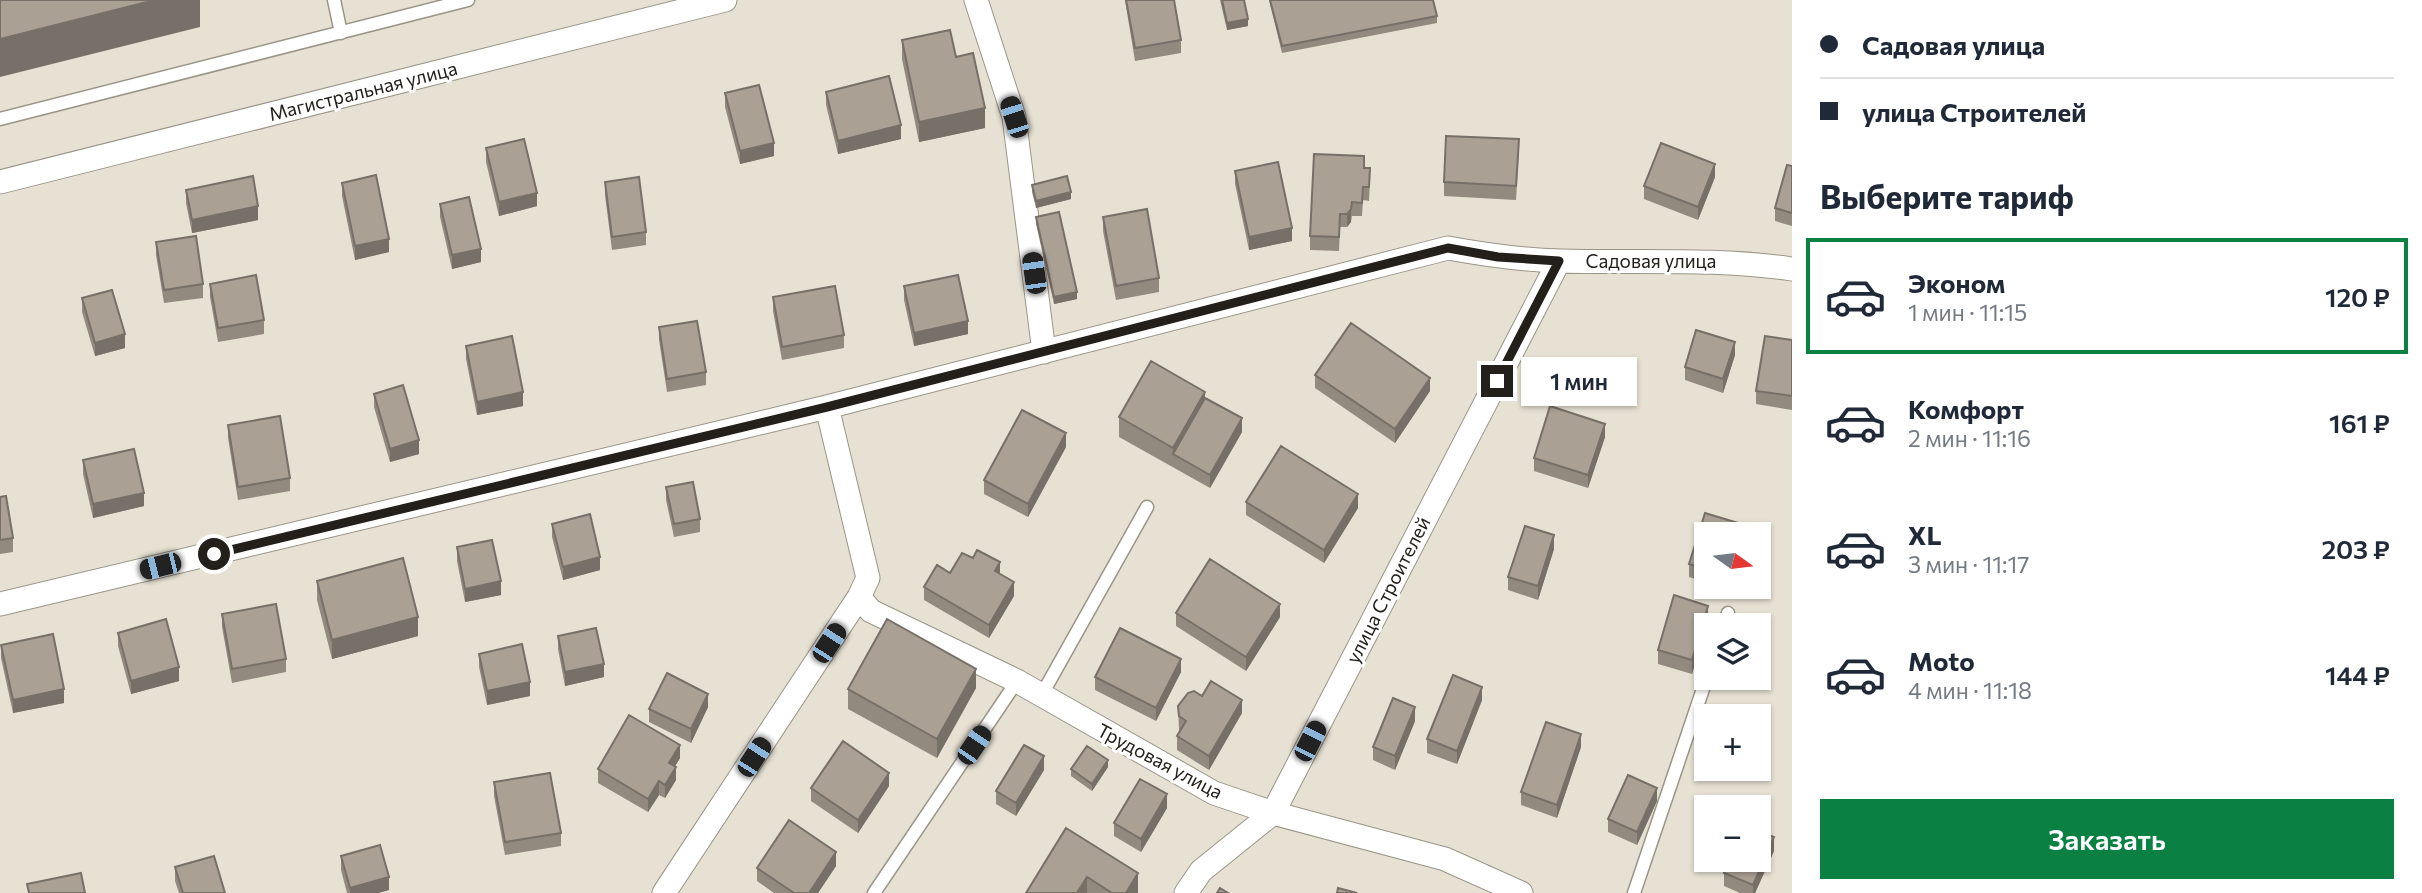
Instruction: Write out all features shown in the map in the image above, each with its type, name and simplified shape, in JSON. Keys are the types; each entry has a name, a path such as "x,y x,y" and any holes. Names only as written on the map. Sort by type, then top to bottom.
{"street":[{"name":"Магистральная улица","path":"0,182 725,0"},
{"path":"976,0 1014,117 1044,352"},
{"name":"Садовая улица","path":"0,604 827,407 1448,248 1498,257 1559,261 1745,262 1792,269"},
{"name":"улица Строителей","path":"1186,893 1200,871 1273,813 1559,261"},
{"path":"664,893 859,597 868,578 827,407"},
{"name":"Трудовая улица","path":"859,597 872,611 1017,681 1214,793 1273,813 1445,859 1521,893"}],"lane":[{"path":"334,0 341,33"},
{"path":"0,119 468,0"},
{"path":"1041,696 1147,507"},
{"path":"874,893 1017,681"},
{"path":"1634,893 1703,690"}],"building":[{"path":"0,0 155,0 0,39"},
{"path":"1126,0 1174,0 1181,40 1135,48"},
{"path":"1222,0 1244,0 1248,19 1227,23"},
{"path":"1270,0 1433,0 1437,16 1282,46"},
{"path":"950,30 956,57 973,53 985,108 919,122 902,40"},
{"path":"889,76 901,125 838,141 826,92"},
{"path":"759,85 774,143 740,151 725,93"},
{"path":"1446,136 1519,139 1516,186 1444,182"},
{"path":"524,139 537,193 499,202 486,148"},
{"path":"1661,143 1715,164 1698,207 1644,186"},
{"path":"1314,154 1364,156 1364,168 1370,168 1369,187 1363,187 1362,203 1352,202 1347,214 1340,214 1339,237 1310,236"},
{"path":"1278,162 1292,228 1249,237 1235,171"},
{"path":"1787,165 1792,166 1792,213 1775,208"},
{"path":"376,175 389,239 355,246 342,183"},
{"path":"253,176 258,206 192,220 186,190"},
{"path":"1067,176 1071,192 1036,201 1032,185"},
{"path":"639,177 646,232 612,237 605,182"},
{"path":"469,197 481,249 452,255 440,204"},
{"path":"1147,209 1159,278 1116,286 1103,217"},
{"path":"1059,212 1077,292 1054,297 1036,217"},
{"path":"196,236 203,284 164,290 156,242"},
{"path":"256,275 264,320 218,328 210,284"},
{"path":"958,275 968,321 914,333 904,286"},
{"path":"835,286 844,335 782,347 773,297"},
{"path":"112,290 125,334 95,343 82,298"},
{"path":"697,321 706,372 667,379 659,327"},
{"path":"1351,323 1430,378 1395,429 1315,375"},
{"path":"1696,330 1735,342 1723,379 1685,367"},
{"path":"512,336 523,392 477,402 466,346"},
{"path":"1765,336 1792,340 1792,396 1756,391"},
{"path":"1151,361 1205,392 1173,448 1119,417"},
{"path":"403,385 419,440 390,449 374,394"},
{"path":"1205,398 1242,418 1210,475 1173,454"},
{"path":"1550,406 1605,424 1588,475 1534,458"},
{"path":"1022,410 1066,433 1028,504 984,480"},
{"path":"280,416 290,478 238,487 228,425"},
{"path":"1281,446 1358,494 1324,550 1246,502"},
{"path":"134,449 144,493 93,504 83,460"},
{"path":"693,482 700,519 674,524 666,487"},
{"path":"6,496 13,538 0,540 0,497"},
{"path":"1705,513 1735,522 1702,522"},
{"path":"590,514 600,557 563,567 552,524"},
{"path":"1525,526 1554,535 1538,586 1508,577"},
{"path":"492,540 501,581 465,589 457,547"},
{"path":"1694,548 1694,565 1689,564"},
{"path":"977,550 1000,562 995,571 1014,582 989,625 924,587 937,565 950,573 962,553 973,558"},
{"path":"403,558 418,617 332,640 317,581"},
{"path":"1210,559 1280,604 1246,657 1176,613"},
{"path":"1674,595 1708,606 1706,613 1694,613 1692,660 1658,650"},
{"path":"276,604 286,659 232,669 222,614"},
{"path":"166,619 179,667 131,681 118,633"},
{"path":"887,619 976,669 937,739 848,689"},
{"path":"596,628 604,664 565,672 558,636"},
{"path":"1120,628 1181,659 1156,708 1095,677"},
{"path":"53,634 64,689 13,700 1,645"},
{"path":"522,644 530,682 487,691 479,654"},
{"path":"667,673 708,694 691,729 649,709"},
{"path":"1453,675 1482,687 1457,751 1427,739"},
{"path":"1211,681 1242,700 1209,756 1177,736 1186,721 1179,716 1178,706 1188,693 1194,691 1202,696"},
{"path":"1393,698 1415,707 1395,756 1373,747"},
{"path":"629,715 680,745 669,763 676,767 665,785 659,781 648,799 598,769"},
{"path":"1546,722 1581,734 1557,805 1521,792"},
{"path":"843,741 889,773 858,820 811,788"},
{"path":"1024,745 1044,756 1016,803 996,791"},
{"path":"1087,746 1108,760 1092,784 1071,769"},
{"path":"550,773 561,833 505,842 494,782"},
{"path":"1628,775 1657,788 1637,832 1608,819"},
{"path":"1140,779 1167,794 1141,839 1114,823"},
{"path":"789,820 836,852 809,893 794,893 757,868"},
{"path":"1066,828 1138,873 1126,893 1112,893 1087,877 1077,893 1026,893"},
{"path":"380,845 389,877 350,888 341,856"},
{"path":"214,856 225,893 183,893 175,867"},
{"path":"1724,872 1759,872 1753,885"},
{"path":"81,873 85,893 29,893 27,884"},
{"path":"1338,888 1357,893 1337,893"}],"route":[{"path":"214,554 827,407 1448,248 1498,257 1559,261 1497,381"}]}
